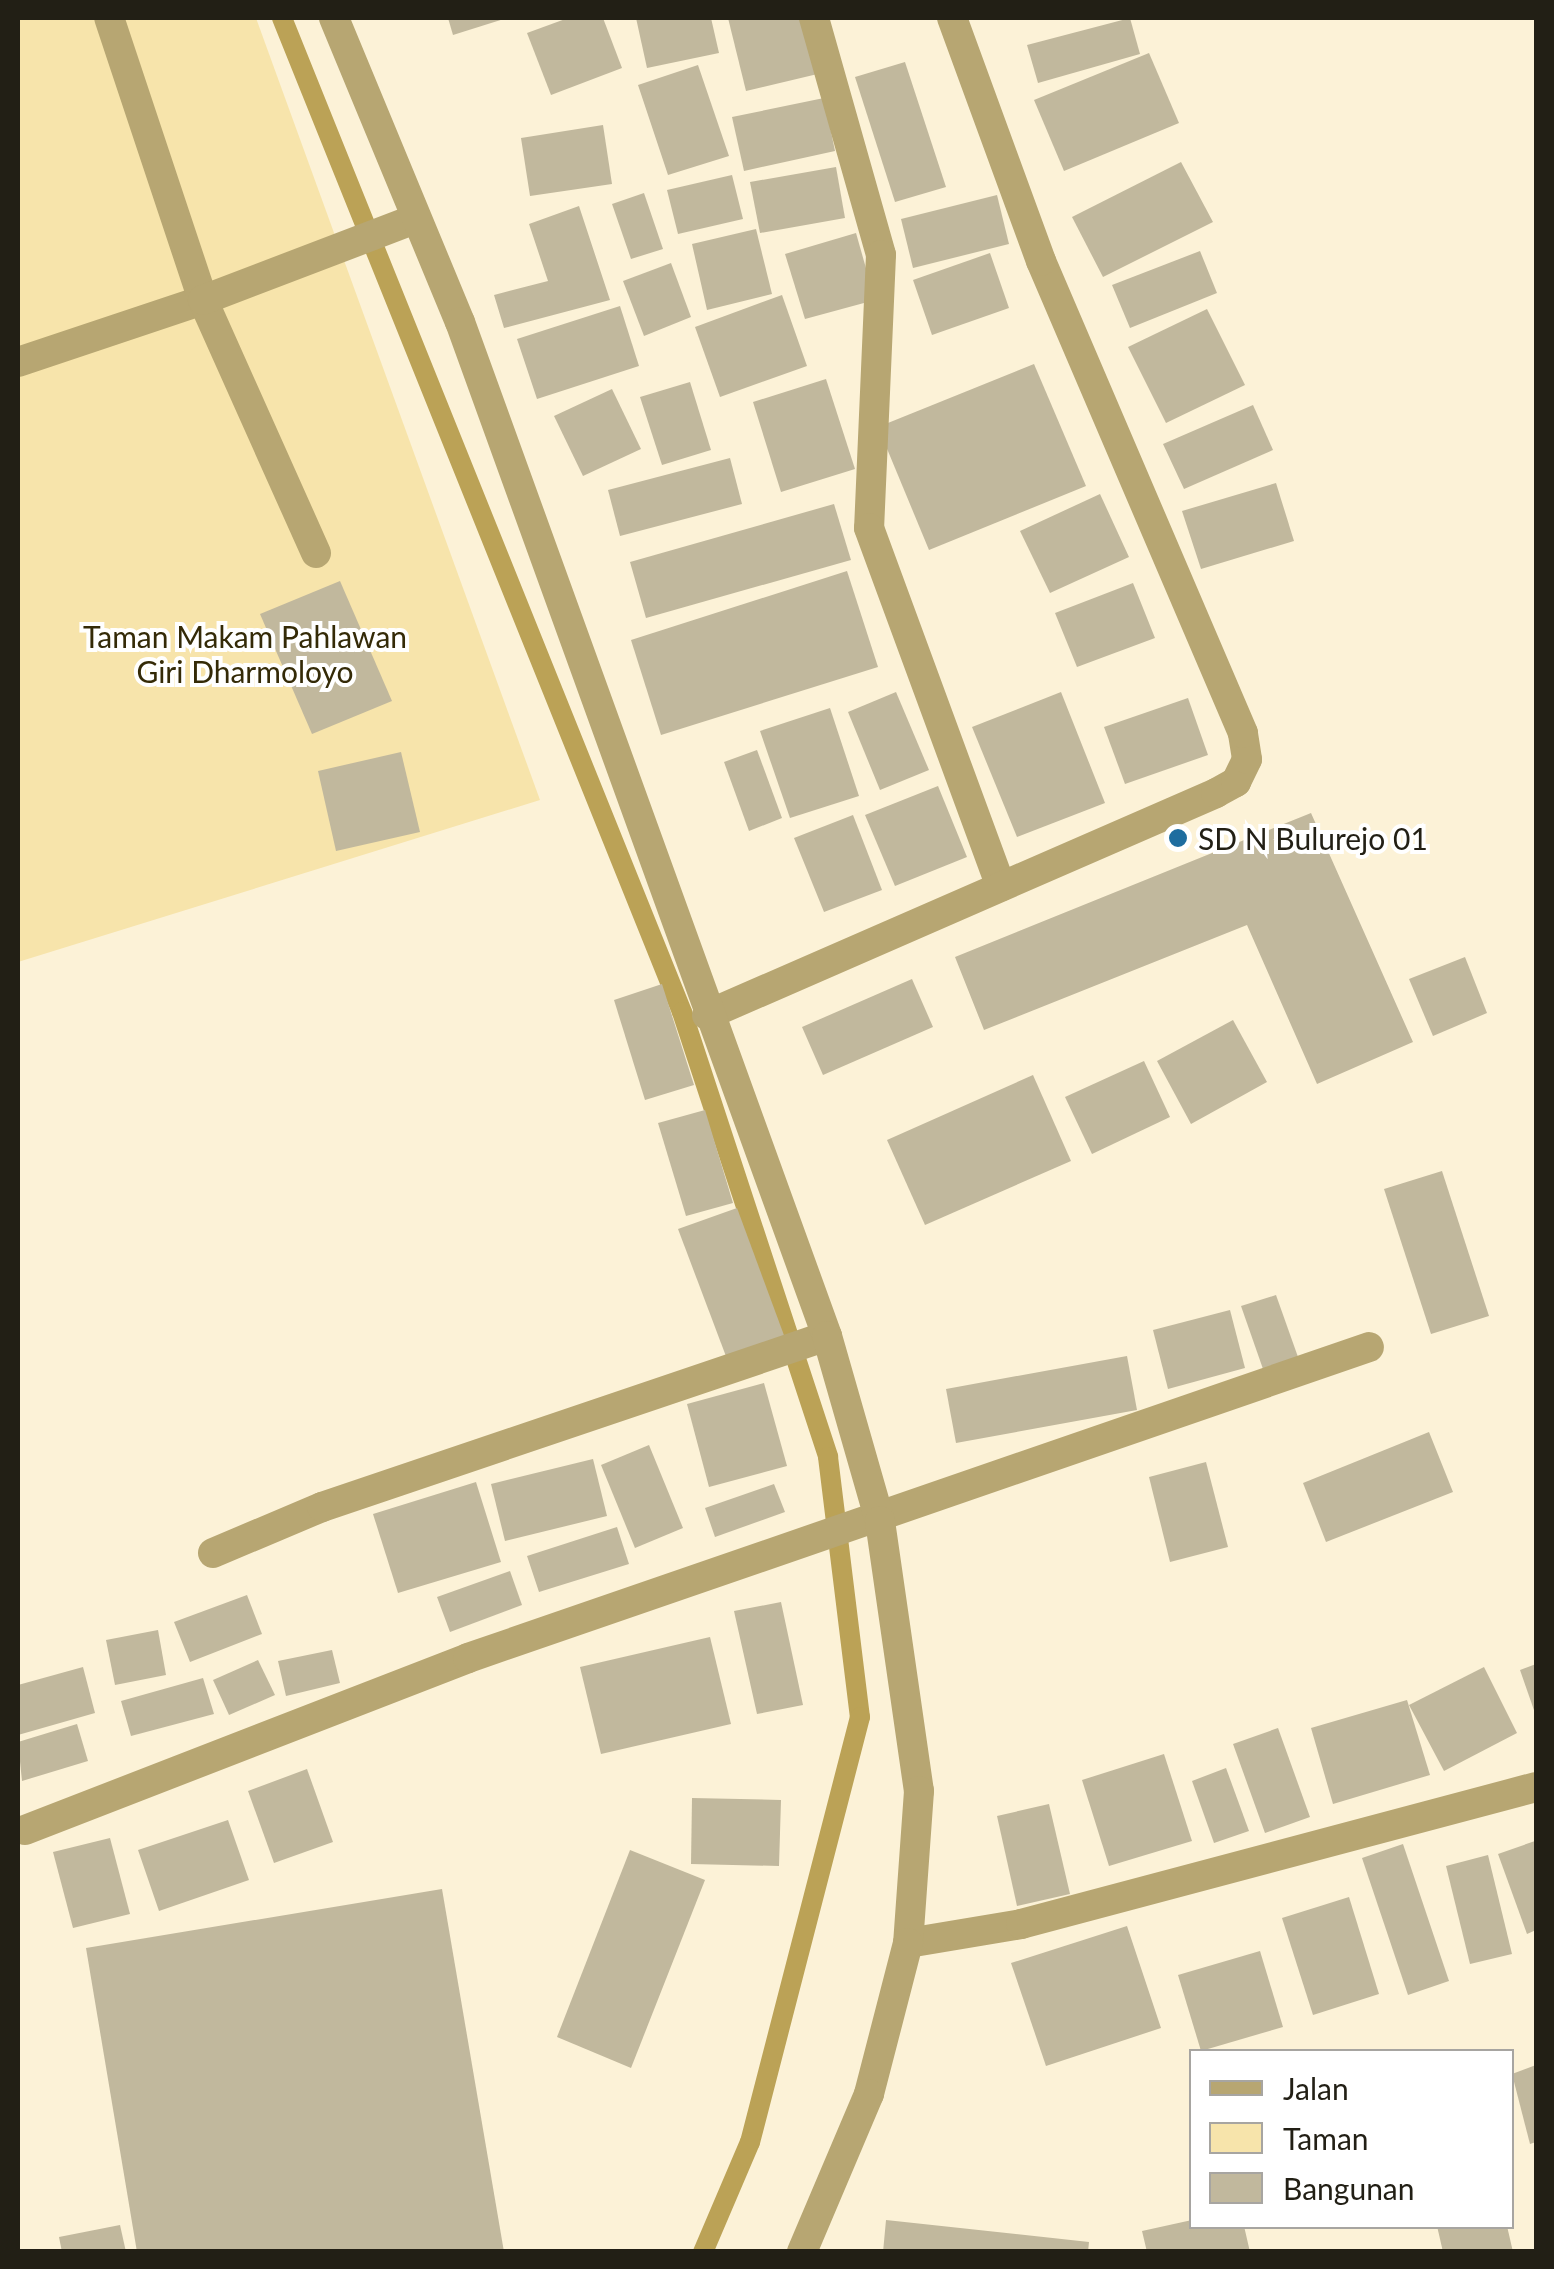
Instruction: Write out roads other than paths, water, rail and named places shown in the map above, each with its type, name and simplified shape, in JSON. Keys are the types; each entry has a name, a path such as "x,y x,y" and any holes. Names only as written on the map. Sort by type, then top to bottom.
{"street":[{"path":"109,18 204,300 316,554"},
{"path":"334,18 460,322 707,1015 827,1336 880,1521 919,1791 908,1943 869,2094 802,2252"},
{"path":"814,18 881,255 869,528 1001,887"},
{"path":"707,1015 1216,793 1236,782 1247,760 1243,733 1041,261 952,18"},
{"path":"18,362 264,281 416,218"},
{"path":"212,1553 322,1508 827,1336"},
{"path":"24,1830 468,1658 843,1530 880,1521 1369,1348"},
{"path":"908,1943 1022,1924 1536,1788"}],"waterway":[{"path":"282,18 682,1012 828,1457 860,1717 750,2142 703,2252"}],"place":[{"name":"SD N Bulurejo 01","path":"1178,838"}],"park label":[{"name":"Taman Makam Pahlawan Giri Dharmoloyo","path":"245,653"}]}
